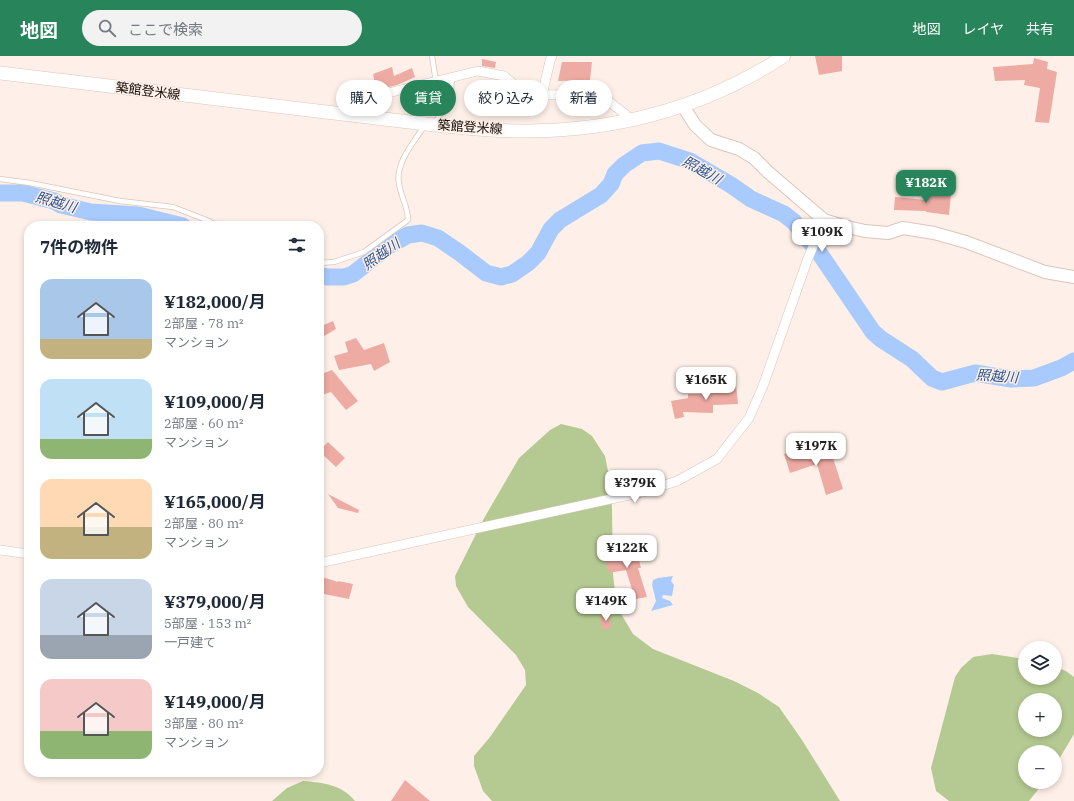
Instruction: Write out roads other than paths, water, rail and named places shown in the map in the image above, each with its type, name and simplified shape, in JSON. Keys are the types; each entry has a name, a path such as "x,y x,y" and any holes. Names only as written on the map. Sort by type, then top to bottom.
{"main road":[{"name":"築館登米線","path":"361,116 482,129 527,131 568,130 631,121 683,106 725,89 768,67 784,56"},
{"name":"築館登米線","path":"0,73 336,113"}],"street":[{"path":"546,80 552,56"},
{"path":"444,80 478,71 504,76 509,80"},
{"path":"548,95 596,94 607,100 625,114 631,121"},
{"path":"683,106 695,125 711,140 739,149 754,158 824,220 865,231 888,233 903,228 934,233 966,242 1045,272 1074,277"},
{"path":"324,562 643,492 677,481 717,459 749,418 763,386 807,261 824,220"},
{"path":"0,550 24,553"}],"lane":[{"path":"432,56 436,80"},
{"path":"324,263 334,262 364,252 408,220 408,212 399,185 398,172 404,159 431,124 451,90 452,78"},
{"path":"0,179 30,183 120,201 172,207 207,221"}],"water":[{"path":"673,576 671,581 674,585 672,596 663,595 662,598 670,601 673,605 651,611 656,601 652,585 653,580"}],"waterway":[{"name":"照越川","path":"324,276 344,277 353,274 390,245 408,235 422,233 438,238 486,273 501,277 512,274 528,263 538,253 551,229 560,220 601,195 611,184 615,174 624,165 642,153 659,151 690,161 731,185 751,199 784,214 794,222 820,254 873,332 881,339 912,359 932,378 942,382 975,373 1011,379 1034,378 1061,368 1074,361"},
{"name":"照越川","path":"0,193 23,193 54,201 61,205 91,212 138,215 163,221"}]}
